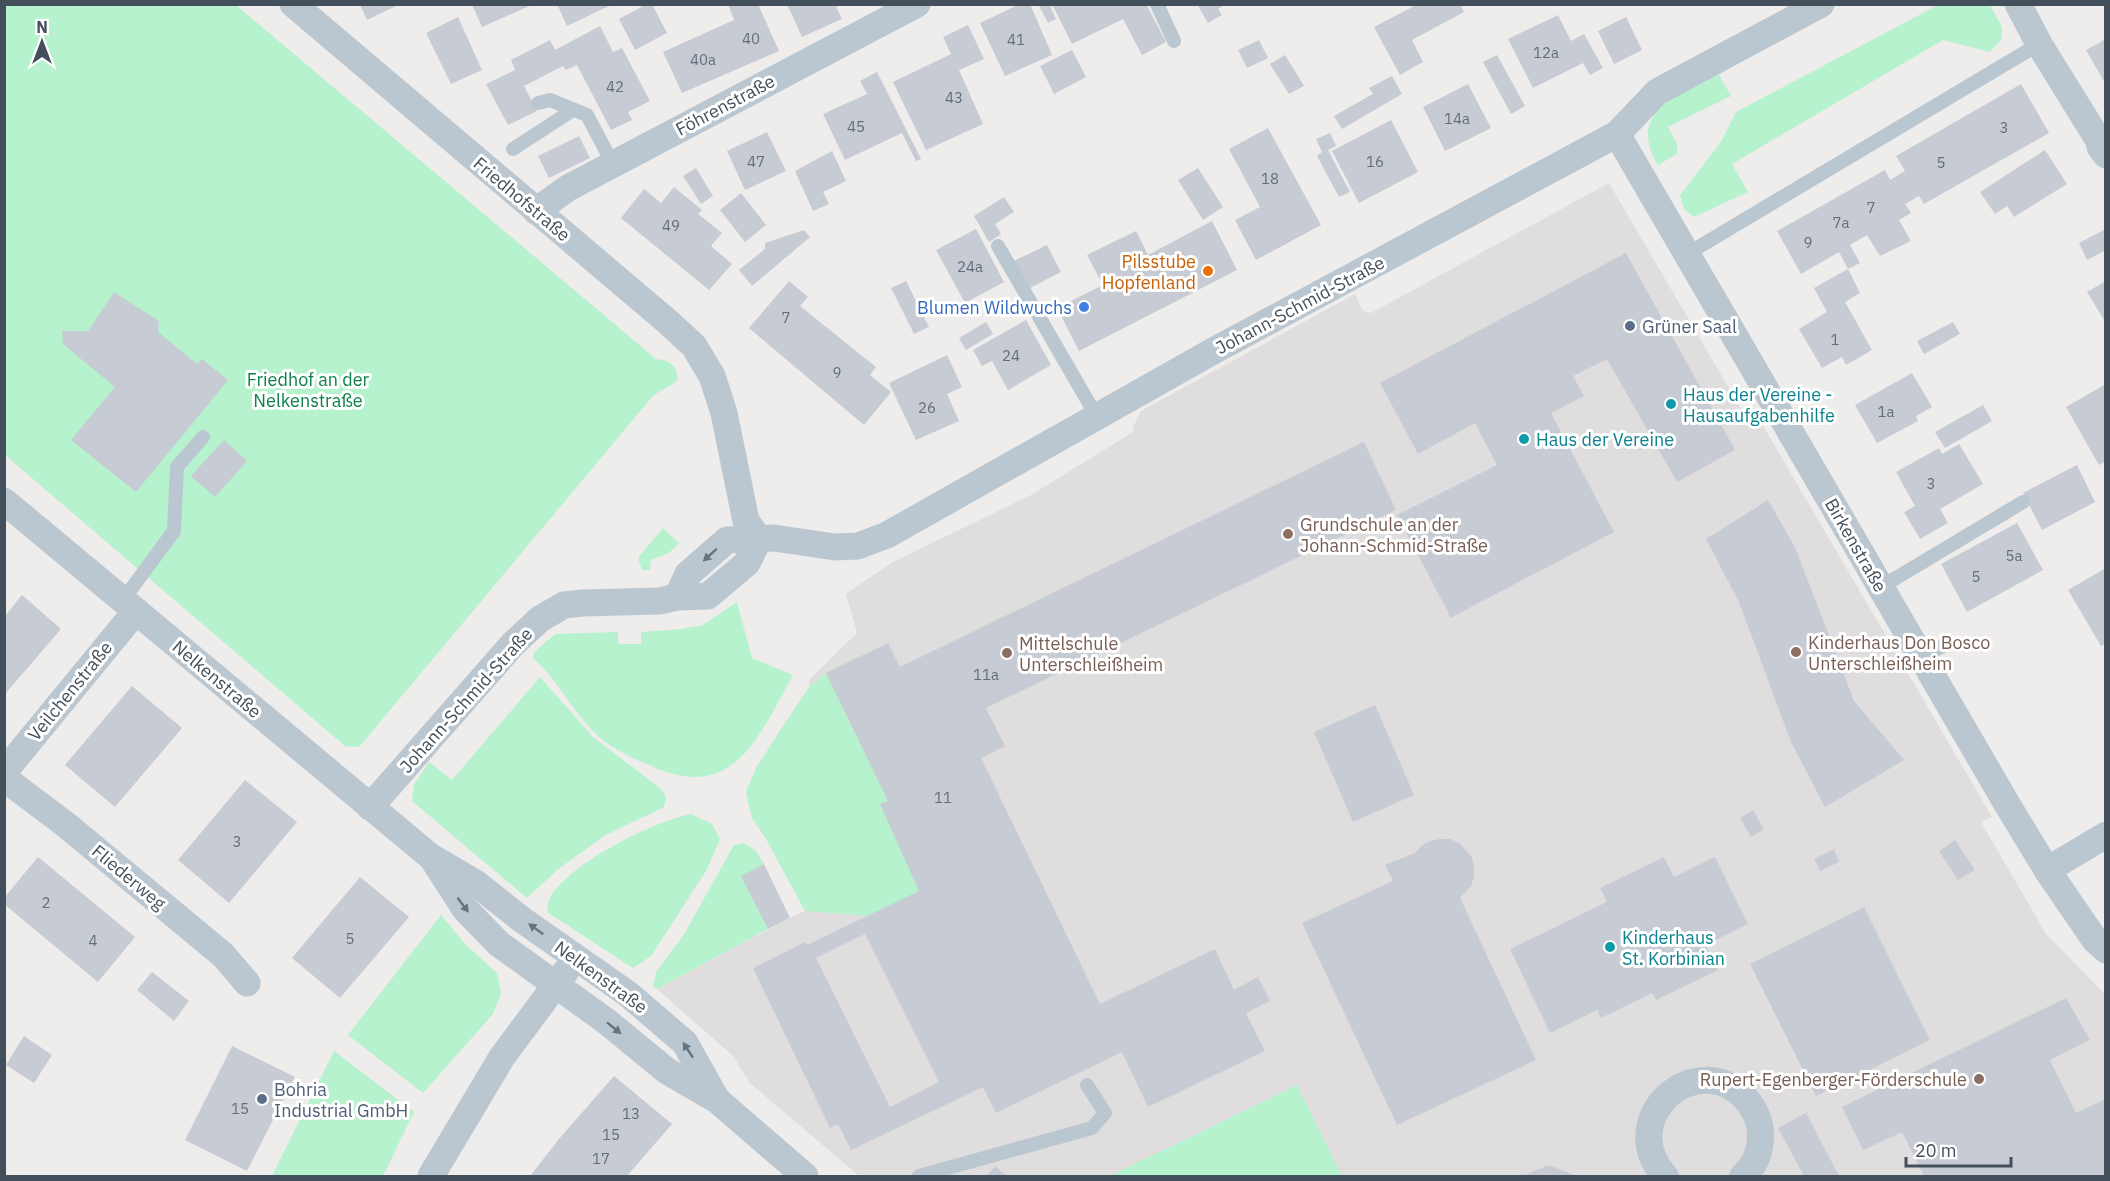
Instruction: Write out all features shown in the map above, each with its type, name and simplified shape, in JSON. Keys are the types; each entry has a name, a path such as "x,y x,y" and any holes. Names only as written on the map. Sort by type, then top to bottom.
{"street":[{"name":"Friedhofstraße","path":"292,4 694,346 712,376 723,413 746,521 759,539"},
{"name":"Föhrenstraße","path":"536,212 568,188 917,4"},
{"name":"Johann-Schmid-Straße","path":"370,807 513,644 540,619 564,605 708,597 747,563 759,539 798,541 835,547 858,546 887,535 1215,350 1617,134 1658,92 1821,4"},
{"path":"2018,4 2039,44 2104,148"},
{"name":"Birkenstraße","path":"1617,134 2047,870 2095,940 2106,950"},
{"name":"Nelkenstraße","path":"4,501 431,857 477,884 628,994 685,1043 717,1100"},
{"name":"Veilchenstraße","path":"4,772 129,606"},
{"name":"Fliederweg","path":"4,778 65,824 224,955 247,983"},
{"path":"2047,870 2106,835"},
{"name":"Nelkenstraße","path":"431,857 465,909 499,944 606,1021 667,1071 717,1100 805,1176"},
{"path":"431,1176 502,1057 576,958"},
{"path":"1665,1176 1653,1160 1648,1141 1650,1122 1658,1104 1671,1091 1689,1082 1708,1081 1725,1084 1740,1093 1752,1106 1759,1121 1761,1139 1758,1156 1749,1175"}],"lane":[{"path":"1157,4 1174,41"},
{"path":"1687,254 2039,44"},
{"path":"538,103 550,100 587,115 614,164"},
{"path":"513,149 573,110"},
{"path":"998,246 1097,417"},
{"path":"129,606 174,531 177,467 203,437"},
{"path":"1881,587 2023,502"},
{"path":"1922,657 1947,644"},
{"path":"919,1176 1092,1128 1105,1113 1087,1085"}],"shaded area":[{"path":"1609,183 1744,414 1755,412 1992,817 1981,822 2046,934 2105,994 2105,1176 859,1176 750,1083 733,1056 657,989 790,918 841,900 821,817 809,680 857,633 846,594 891,563 1031,495 1133,432 1141,411 1355,294 1363,311 1371,313"}],"green space":[{"name":"Friedhof an der Nelkenstraße","path":"5,5 236,5 656,359 669,362 676,370 678,379 652,397 360,746 345,746 5,455"},
{"path":"1938,5 1990,5 2002,27 2002,38 1990,52 1943,40 1732,164 1748,192 1694,217 1684,209 1680,195 1721,142 1736,112"},
{"path":"1718,73 1731,96 1668,127 1677,144 1677,154 1658,165 1650,146 1648,131 1653,118 1673,97"},
{"path":"663,528 679,543 669,553 651,560 650,570 642,570 638,558"},
{"path":"737,602 752,658 793,675 768,721 740,758 723,770 702,777 678,775 649,765 613,747 586,723 542,666 533,658 534,652 555,634 618,632 618,644 641,644 641,632 703,625"},
{"path":"826,673 888,801 881,804 919,891 868,916 805,911 752,818 746,792 756,768 809,687"},
{"path":"540,677 593,737 660,788 666,797 664,807 604,836 557,870 527,898 412,801 414,785 429,762 452,780"},
{"path":"691,814 712,824 720,839 706,871 651,956 633,968 547,912 552,894 578,868 636,834"},
{"path":"744,843 756,851 764,864 742,876 768,929 657,989 653,986 656,972 683,936 734,845"},
{"path":"441,915 465,944 497,973 501,993 493,1014 423,1093 348,1035"},
{"path":"334,1051 414,1112 383,1176 272,1176"},
{"path":"1297,1085 1342,1176 1110,1176"}],"building":[{"path":"360,4 400,4 367,20"},
{"path":"472,4 534,4 482,27"},
{"path":"557,4 608,4 609,6 567,26"},
{"path":"647,4 652,4 667,33 635,50 619,19"},
{"path":"728,4 758,4 779,51 682,93 663,52 734,20"},
{"path":"787,4 842,4 836,7 842,19 802,37"},
{"path":"1020,4 1030,4 1052,55 1005,76 980,23"},
{"path":"1038,4 1049,4 1056,19 1048,23"},
{"path":"1052,4 1146,4 1166,42 1142,55 1123,19 1072,44"},
{"path":"1197,4 1225,4 1218,9 1222,15 1208,23"},
{"path":"1418,4 1460,4 1464,12 1412,40 1423,62 1400,75 1374,27"},
{"path":"1558,15 1571,41 1584,34 1603,68 1590,75 1583,63 1533,88 1508,39"},
{"path":"458,17 482,70 451,84 426,33"},
{"path":"1626,17 1642,50 1614,64 1598,31"},
{"path":"968,25 984,59 959,70 983,124 926,150 893,82 951,54 943,37"},
{"path":"600,26 613,52 622,48 650,101 628,112 632,120 611,130 577,65 566,70 563,66 524,86 537,111 508,125 486,84 515,70 511,60 550,40 555,50"},
{"path":"2106,39 2106,85 2086,50"},
{"path":"1259,40 1268,58 1247,68 1238,50"},
{"path":"1072,50 1086,77 1054,94 1040,66"},
{"path":"1285,55 1304,86 1289,94 1270,64"},
{"path":"1497,55 1525,106 1511,114 1483,62"},
{"path":"877,72 921,159 916,161 902,133 845,160 823,114 867,94 860,81"},
{"path":"1392,76 1402,94 1342,129 1334,116 1373,94 1369,88"},
{"path":"1468,84 1491,128 1445,151 1423,107"},
{"path":"2021,84 2049,133 1924,204 1919,196 1905,204 1911,213 1899,220 1911,241 1880,256 1867,235 1850,245 1860,263 1848,269 1839,252 1801,274 1777,231 1885,170 1890,180 1905,171 1896,156"},
{"path":"1391,120 1418,172 1359,203 1332,151"},
{"path":"1268,128 1321,225 1256,260 1235,220 1260,207 1229,149"},
{"path":"767,132 786,171 745,190 727,151"},
{"path":"1330,133 1336,146 1328,150 1350,192 1339,197 1317,156 1322,152 1316,139"},
{"path":"579,136 590,158 549,178 538,156"},
{"path":"2045,150 2067,184 2014,217 2007,206 1995,214 1980,192"},
{"path":"832,151 846,181 823,192 829,204 813,211 795,171"},
{"path":"696,168 713,196 701,204 683,176"},
{"path":"1198,168 1223,207 1203,220 1178,180"},
{"path":"674,187 702,210 698,214 722,233 711,246 732,264 709,290 621,218 644,189 661,203"},
{"path":"741,193 766,225 745,242 720,210"},
{"path":"1004,197 1014,212 995,224 1001,234 989,242 974,216"},
{"path":"1212,221 1237,270 1079,351 1057,308 1103,285 1087,255 1136,231 1148,255"},
{"path":"976,229 1004,282 965,303 936,250"},
{"path":"2106,229 2106,250 2087,260 2079,243"},
{"path":"804,230 810,237 752,286 739,270 765,249 765,243"},
{"path":"1047,245 1061,272 1026,290 1012,262"},
{"name":"Haus der Vereine","path":"1626,253 1735,450 1677,482 1607,359 1573,376 1584,396 1551,413 1614,532 1450,618 1397,515 1497,465 1475,423 1418,454 1380,383"},
{"path":"1848,269 1860,293 1845,302 1872,350 1846,365 1842,357 1822,368 1799,329 1827,312 1814,288"},
{"path":"789,281 808,297 800,306 876,367 870,375 891,392 864,425 749,328"},
{"path":"906,281 929,327 914,334 891,288"},
{"path":"2106,281 2106,323 2087,292"},
{"path":"114,292 159,321 158,332 197,364 202,359 228,380 136,492 71,440 115,387 63,344 62,331 88,331"},
{"path":"1026,320 1051,365 1008,390 992,361 982,366 973,350"},
{"path":"986,322 993,334 966,350 959,338"},
{"path":"1953,322 1960,334 1924,354 1917,341"},
{"path":"947,355 962,387 947,394 959,421 916,440 889,383"},
{"path":"1912,373 1932,407 1916,416 1918,421 1877,443 1855,405"},
{"path":"2106,384 2106,461 2099,465 2066,407"},
{"path":"1983,405 1992,421 1945,448 1935,432"},
{"path":"224,440 247,461 215,497 191,476"},
{"path":"1364,442 1396,510 986,708 1005,746 981,758 1100,1004 1215,949 1234,990 1258,977 1270,1001 1246,1013 1265,1051 1148,1107 1122,1052 996,1113 983,1087 851,1150 838,1124 830,1128 753,968 805,942 807,945 919,891 880,804 888,801 826,673 888,643 900,667","holes":["865,934 939,1082 890,1107 816,958"]},
{"path":"1959,444 1983,484 1940,509 1948,523 1920,539 1904,512 1915,506 1896,472 1939,448 1942,454"},
{"path":"2077,465 2095,502 2042,530 2023,493"},
{"name":"Kinderhaus Don Bosco Unterschleißheim","path":"1768,500 1795,547 1854,701 1904,760 1825,807 1791,742 1739,602 1706,539"},
{"path":"2017,523 2043,570 1967,612 1941,564"},
{"path":"2106,568 2106,643 2101,646 2068,590"},
{"path":"22,595 61,629 5,694 5,616"},
{"path":"132,686 182,728 115,807 65,765"},
{"path":"1375,705 1414,795 1353,822 1314,732"},
{"path":"245,780 297,822 229,903 178,860"},
{"path":"1753,810 1764,829 1751,837 1740,818"},
{"path":"1450,839 1459,843 1472,857 1474,877 1471,886 1460,898 1536,1060 1397,1125 1302,923 1393,881 1385,865 1415,853 1422,845 1430,841"},
{"path":"1955,840 1975,870 1958,880 1939,851"},
{"path":"1834,849 1839,862 1820,871 1814,859"},
{"path":"38,857 135,937 98,982 4,904 4,898"},
{"name":"Kinderhaus St. Korbinian","path":"1664,857 1674,877 1715,857 1748,924 1705,945 1718,970 1656,1000 1652,993 1601,1018 1597,1010 1550,1033 1510,949 1607,902 1600,888"},
{"path":"764,864 790,918 768,929 741,876"},
{"path":"360,877 409,917 340,998 292,958"},
{"path":"1864,907 1930,1040 1816,1096 1750,964"},
{"path":"152,972 189,1001 174,1021 137,990"},
{"name":"Rupert-Egenberger-Förderschule","path":"2066,998 2090,1040 2050,1060 2076,1113 2106,1099 2106,1176 1924,1176 1902,1132 1863,1150 1842,1107"},
{"path":"24,1036 52,1055 34,1083 6,1065"},
{"path":"232,1046 295,1077 247,1171 185,1140"},
{"path":"614,1076 672,1124 627,1176 530,1176 559,1139"},
{"path":"1806,1113 1839,1176 1804,1176 1778,1128"},
{"path":"995,1166 1007,1176 986,1176"},
{"path":"1551,1166 1576,1176 1523,1176"}],"place":[{"name":"Pilsstube Hopfenland","path":"1208,271"},
{"name":"Blumen Wildwuchs","path":"1084,307"},
{"name":"Grüner Saal","path":"1630,326"},
{"name":"Haus der Vereine - Hausaufgabenhilfe","path":"1671,404"},
{"name":"Haus der Vereine","path":"1524,439"},
{"name":"Grundschule an der Johann-Schmid-Straße","path":"1288,534"},
{"name":"Kinderhaus Don Bosco Unterschleißheim","path":"1796,652"},
{"name":"Mittelschule Unterschleißheim","path":"1007,653"},
{"name":"Kinderhaus St. Korbinian","path":"1610,947"},
{"name":"Rupert-Egenberger-Förderschule","path":"1979,1079"},
{"name":"Bohria Industrial GmbH","path":"262,1099"}]}
